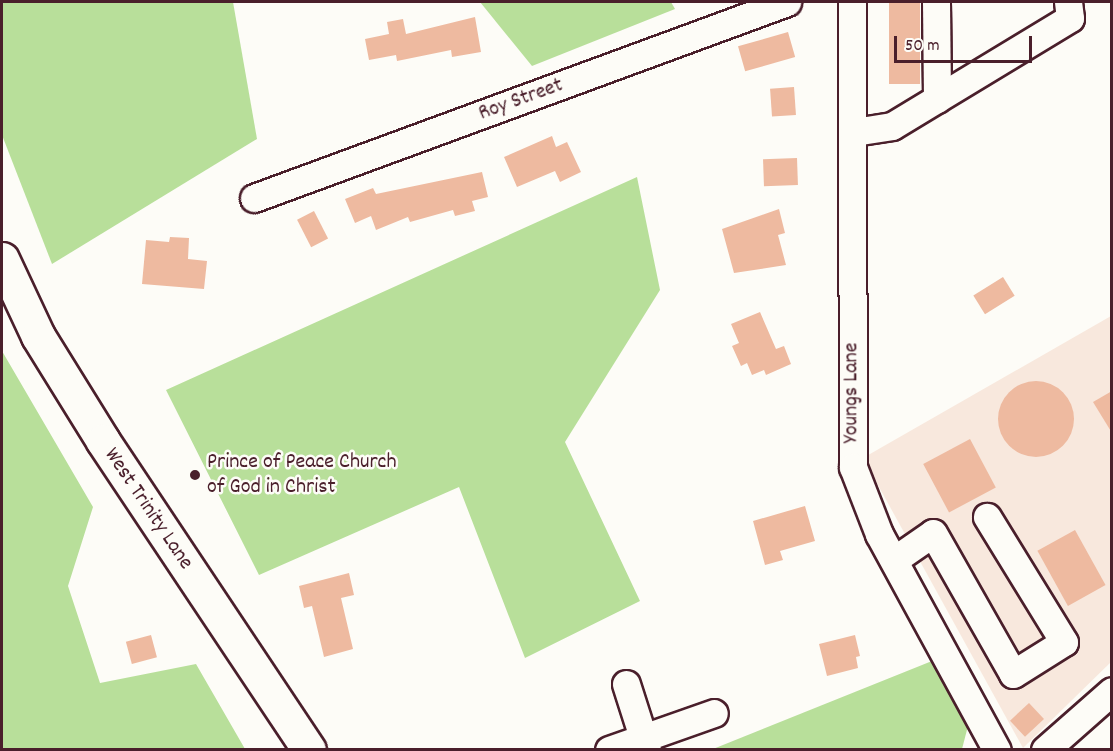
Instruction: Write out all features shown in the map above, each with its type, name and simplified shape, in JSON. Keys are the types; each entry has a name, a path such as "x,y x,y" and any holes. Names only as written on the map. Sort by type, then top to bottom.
{"main road":[{"name":"West Trinity Lane","path":"2,259 38,336 103,441 309,750"}],"street":[{"name":"Roy Street","path":"255,198 787,2"},
{"name":"Youngs Lane","path":"852,2 853,467 865,505 997,750"},
{"path":"936,2 937,99"},
{"path":"854,132 892,126 937,99 1070,18 1068,2"},
{"path":"894,560 933,533 1013,674 1064,642 987,517"},
{"path":"626,684 645,744"},
{"path":"1045,750 1112,691"},
{"path":"609,750 645,744 714,713"}],"shaded area":[{"path":"1111,316 1111,662 1023,748 863,458"}],"green space":[{"path":"2,2 233,2 257,139 52,264 2,135"},
{"path":"480,2 671,2 675,9 532,66"},
{"path":"637,177 660,290 565,442 640,601 525,658 459,487 259,575 166,390"},
{"path":"2,351 93,507 68,586 100,683 196,664 245,749 2,749"},
{"path":"932,661 968,726 962,749 713,749"}],"building":[{"path":"889,2 920,2 920,84 889,84"},
{"path":"475,17 481,52 452,57 451,50 397,61 396,55 369,60 365,39 389,34 387,22 403,19 406,34"},
{"path":"788,32 795,57 745,71 738,46"},
{"path":"794,87 796,115 772,117 770,89"},
{"path":"552,136 556,147 567,142 581,172 560,182 555,171 517,187 504,157"},
{"path":"797,158 798,185 764,186 763,159"},
{"path":"482,172 488,197 472,201 475,211 455,216 453,210 410,222 408,217 376,230 371,216 355,223 345,199 373,188 376,194"},
{"path":"779,209 785,233 778,235 786,265 734,273 722,229"},
{"path":"314,211 328,239 311,247 297,220"},
{"path":"170,237 189,238 188,259 207,261 204,289 142,284 146,240 169,242"},
{"path":"1003,277 1015,296 985,314 973,296"},
{"path":"760,312 776,349 784,346 791,364 766,375 764,370 752,375 747,363 741,366 732,346 739,343 731,324"},
{"path":"1029,381 1043,381 1057,387 1068,398 1074,412 1071,434 1063,446 1043,457 1029,457 1015,451 1004,440 998,426 998,412 1004,398 1015,387"},
{"path":"1112,391 1112,433 1093,402"},
{"path":"970,439 996,488 949,512 923,464"},
{"path":"805,506 815,541 780,551 783,560 765,565 753,521"},
{"path":"1075,530 1106,585 1068,606 1037,551"},
{"path":"349,573 354,595 341,598 353,649 324,657 312,606 304,608 299,586"},
{"path":"151,635 157,657 132,664 126,642"},
{"path":"855,635 860,656 856,657 858,668 827,676 819,644"},
{"path":"1029,703 1044,719 1025,737 1010,721"}],"place":[{"name":"Prince of Peace Church of God in Christ","path":"195,475"}]}
